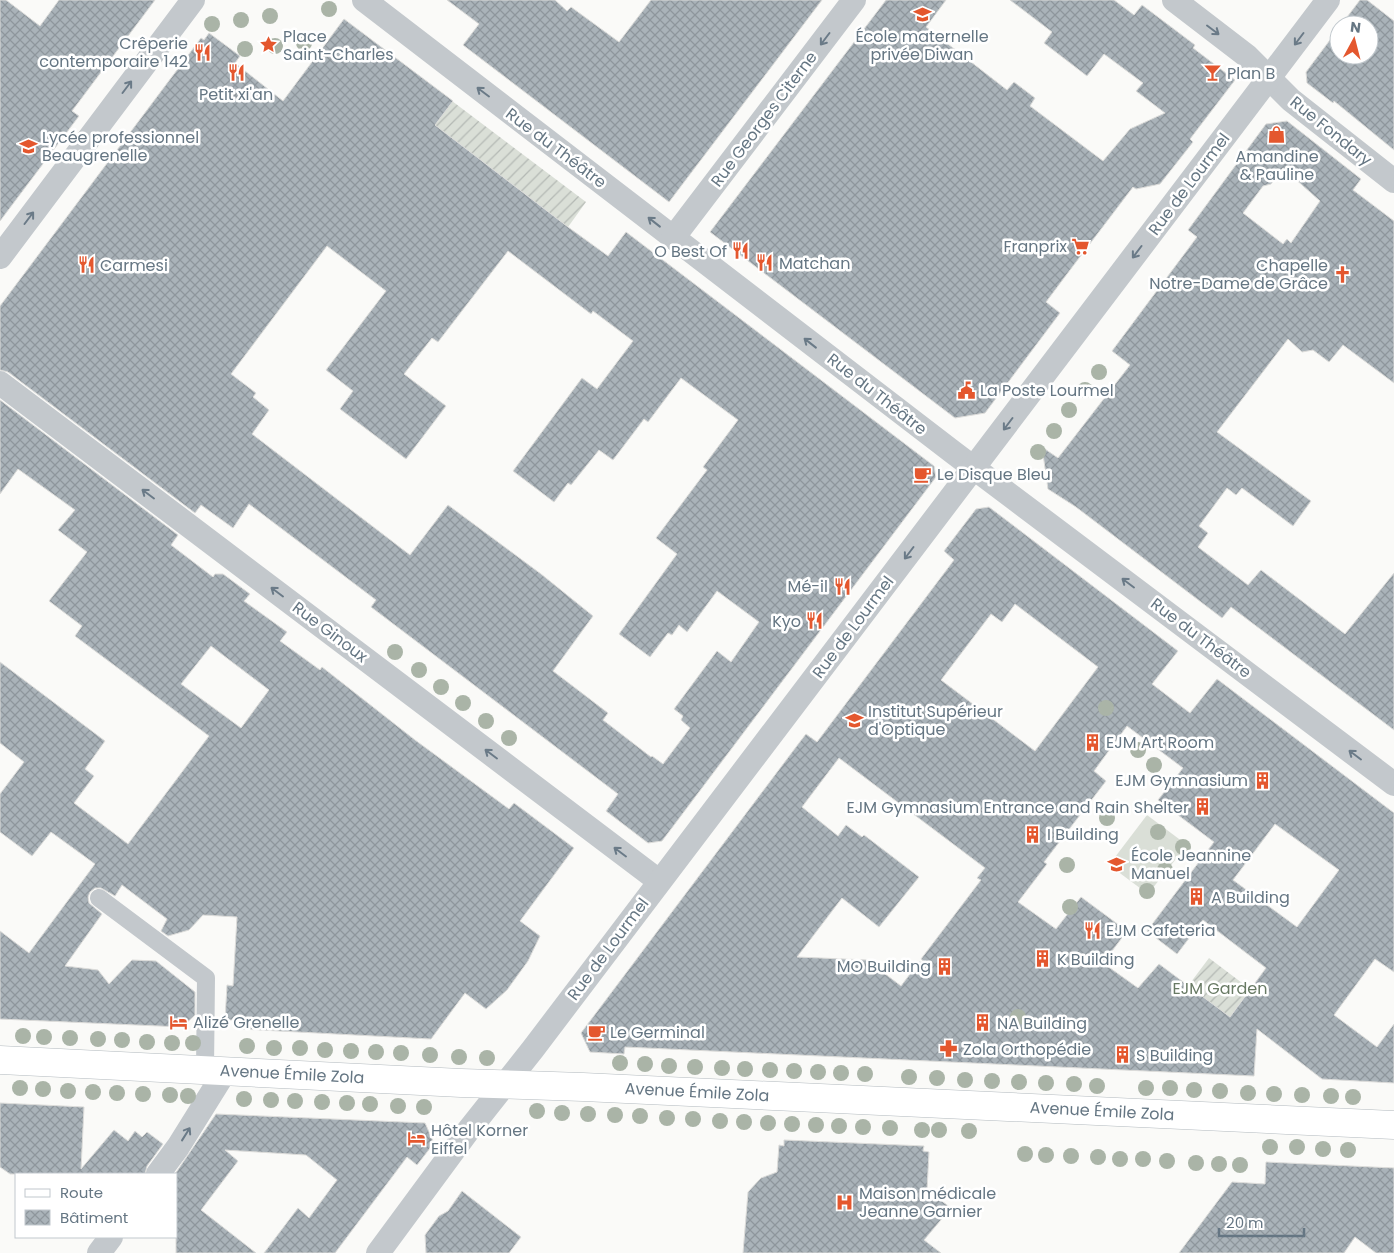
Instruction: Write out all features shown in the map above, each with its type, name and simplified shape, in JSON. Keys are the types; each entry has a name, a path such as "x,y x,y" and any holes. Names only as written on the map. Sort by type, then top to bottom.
{"main road":[{"name":"Avenue Émile Zola","path":"0,1060 1394,1125"}],"street":[{"name":"Rue du Théâtre","path":"364,0 974,468 1394,784"},
{"name":"Rue Georges Citerne","path":"673,238 854,0"},
{"name":"Rue Fondary","path":"1174,0 1247,56 1291,100 1394,181"},
{"name":"Rue de Lourmel","path":"378,1253 468,1131 1328,0"},
{"path":"0,257 187,7"},
{"name":"Rue Ginoux","path":"0,383 659,881"},
{"path":"99,898 206,978 215,1070 178,1147 159,1173"},
{"path":"99,1253 110,1238"}],"green space":[{"path":"452,101 586,202 568,227 435,125"},
{"path":"1147,815 1187,845 1148,894 1109,865"},
{"name":"EJM Garden","path":"1209,958 1250,989 1230,1017 1188,986"}],"building":[{"path":"0,0 6,0 40,26 59,0 155,0 72,111 79,116 0,221"},
{"path":"447,0 555,0 567,11 571,7 619,42 651,0 822,0 669,202 463,45 479,24"},
{"path":"886,0 946,0 926,27 1007,90 1014,82 1035,98 1030,106 1103,161 1130,129 1165,113 1136,91 1143,83 1104,54 1087,76 1044,43 1052,32 1010,0 1114,0 1134,15 1142,5 1195,45 1193,48 1235,80 1190,139 1193,142 1160,184 1136,189 1133,187 1073,266 1046,302 1060,313 985,413 955,418 710,232"},
{"path":"1360,0 1367,0 1394,21 1394,150 1334,101 1333,103 1307,83 1306,72 1329,41 1329,65 1379,65 1379,15 1349,15"},
{"path":"344,19 453,101 435,125 568,227 608,256 626,232 934,466 936,477 662,841 648,843 606,811 618,794 371,607 376,600 249,504 233,528 201,505 195,513 8,372 0,370 0,306 201,38 204,40 209,33 240,56 235,63 283,101","holes":["327,246 386,291 326,370 353,391 340,409 406,459 446,406 404,374 432,338 438,342 508,251 591,314 593,311 633,341 597,389 582,378 513,471 554,502 568,483 571,485 599,450 613,460 644,419 648,422 681,378 738,420 703,467 707,470 656,538 677,554 619,634 650,657 668,633 672,635 679,625 687,632 717,591 759,622 731,662 717,651 674,709 683,716 681,720 690,728 663,764 603,720 608,713 553,671 593,616 541,574 448,505 410,555 252,434 269,410 253,397 256,393 231,374"]},
{"path":"1287,121 1361,179 1353,190 1394,221 1394,383 1343,345 1329,362 1313,350 1302,352 1288,339 1217,432 1311,501 1293,526 1242,488 1236,495 1227,488 1199,526 1208,533 1198,547 1248,585 1261,570 1345,634 1394,573 1394,730 1231,607 1222,618 1076,507 1048,489 1042,447 1058,458 1130,365 1112,351 1197,237 1188,230 1266,124","holes":["1283,168 1320,201 1291,243 1287,239 1283,244 1243,213 1263,186 1271,184"]},
{"path":"0,400 178,535 171,545 213,577 215,574 223,574 250,594 244,601 287,632 280,641 320,670 322,667 415,740 509,809 514,803 574,848 520,921 540,936 528,961 507,990 486,1009 465,993 431,1039 241,1029 232,1020 225,1020 227,985 233,986 237,917 203,915 189,930 168,936 161,931 167,919 122,885 115,896 101,888 95,888 90,892 88,897 89,903 102,914 65,966 98,970 109,984 132,960 156,961 195,992 195,1015 182,1027 0,1019 0,931 29,953 95,864 51,832 32,856 0,832 0,794 24,762 0,743 0,662 105,741 85,769 94,776 74,803 128,844 209,736 75,636 82,626 49,601 87,552 58,530 75,510 18,469 0,494","holes":["211,646 269,690 241,728 181,684"]},
{"path":"989,507 1178,651 1152,684 1190,713 1217,679 1394,813 1394,972 1375,959 1334,1015 1377,1047 1394,1024 1394,1083 1322,1079 1257,1029 1254,1076 625,1047 624,1054 590,1052 581,1033 806,734 817,742 954,560 944,551 976,509","holes":["1015,604 1098,667 1035,751 941,680 991,614 1002,622","1127,726 1183,768 1158,800 1214,842 1147,931 1177,954 1203,920 1266,968 1230,1017 1159,964 1138,988 1103,963 1127,931 1081,897 1056,929 1018,902 1047,864 1044,862 1106,781 1094,771","839,758 985,868 977,878 981,880 921,959 926,963 919,962 901,986 867,960 797,957 842,898 879,927 919,877 864,835 862,837 846,825 838,836 802,807","1275,824 1339,870 1297,927 1233,880"]},
{"path":"0,1103 84,1107 81,1169 114,1130 128,1141 135,1131 142,1137 147,1132 163,1144 147,1166 145,1173 10,1174 0,1167"},
{"path":"216,1114 425,1123 434,1143 417,1165 407,1157 335,1253 264,1253 298,1208 309,1218 337,1180 306,1155 225,1150 238,1161 201,1210 256,1253 176,1253 176,1238 178,1238 178,1173 176,1173"},
{"name":"Maison médicale Jeanne Garnier","path":"784,1140 924,1146 923,1151 929,1152 927,1190 951,1208 924,1240 941,1253 743,1253 748,1192 761,1178 777,1172 779,1145 784,1146"},
{"path":"1266,1162 1394,1168 1394,1253 1376,1253 1355,1237 1344,1253 1179,1253 1232,1182 1265,1184"},
{"path":"462,1191 521,1237 509,1253 426,1253 425,1235 439,1216 448,1211"}],"place":[{"name":"École maternelle privée Diwan","path":"922,14"},
{"name":"Place Saint-Charles","path":"269,45"},
{"name":"Crêperie contemporaire 142","path":"202,52"},
{"name":"Petit xi'an","path":"236,73"},
{"name":"Plan B","path":"1213,73"},
{"name":"Amandine & Pauline","path":"1277,134"},
{"name":"Lycée professionnel Beaugrenelle","path":"28,146"},
{"name":"Franprix","path":"1081,246"},
{"name":"O Best Of","path":"741,251"},
{"name":"Matchan","path":"765,263"},
{"name":"Carmesi","path":"86,265"},
{"name":"Chapelle Notre-Dame de Grâce","path":"1342,274"},
{"name":"La Poste Lourmel","path":"966,390"},
{"name":"Le Disque Bleu","path":"923,474"},
{"name":"Mé-il","path":"842,586"},
{"name":"Kyo","path":"815,621"},
{"name":"Institut Supérieur d'Optique","path":"854,720"},
{"name":"EJM Art Room","path":"1092,742"},
{"name":"EJM Gymnasium","path":"1262,780"},
{"name":"EJM Gymnasium Entrance and Rain Shelter","path":"1203,807"},
{"name":"I Building","path":"1033,834"},
{"name":"École Jeannine Manuel","path":"1117,864"},
{"name":"A Building","path":"1197,897"},
{"name":"EJM Cafeteria","path":"1092,930"},
{"name":"K Building","path":"1043,959"},
{"name":"MO Building","path":"945,966"},
{"name":"Alizé Grenelle","path":"179,1022"},
{"name":"NA Building","path":"983,1023"},
{"name":"Le Germinal","path":"596,1032"},
{"name":"Zola Orthopédie","path":"949,1049"},
{"name":"S Building","path":"1122,1055"},
{"name":"Hôtel Korner Eiffel","path":"417,1139"},
{"name":"Maison médicale Jeanne Garnier","path":"845,1202"}]}
